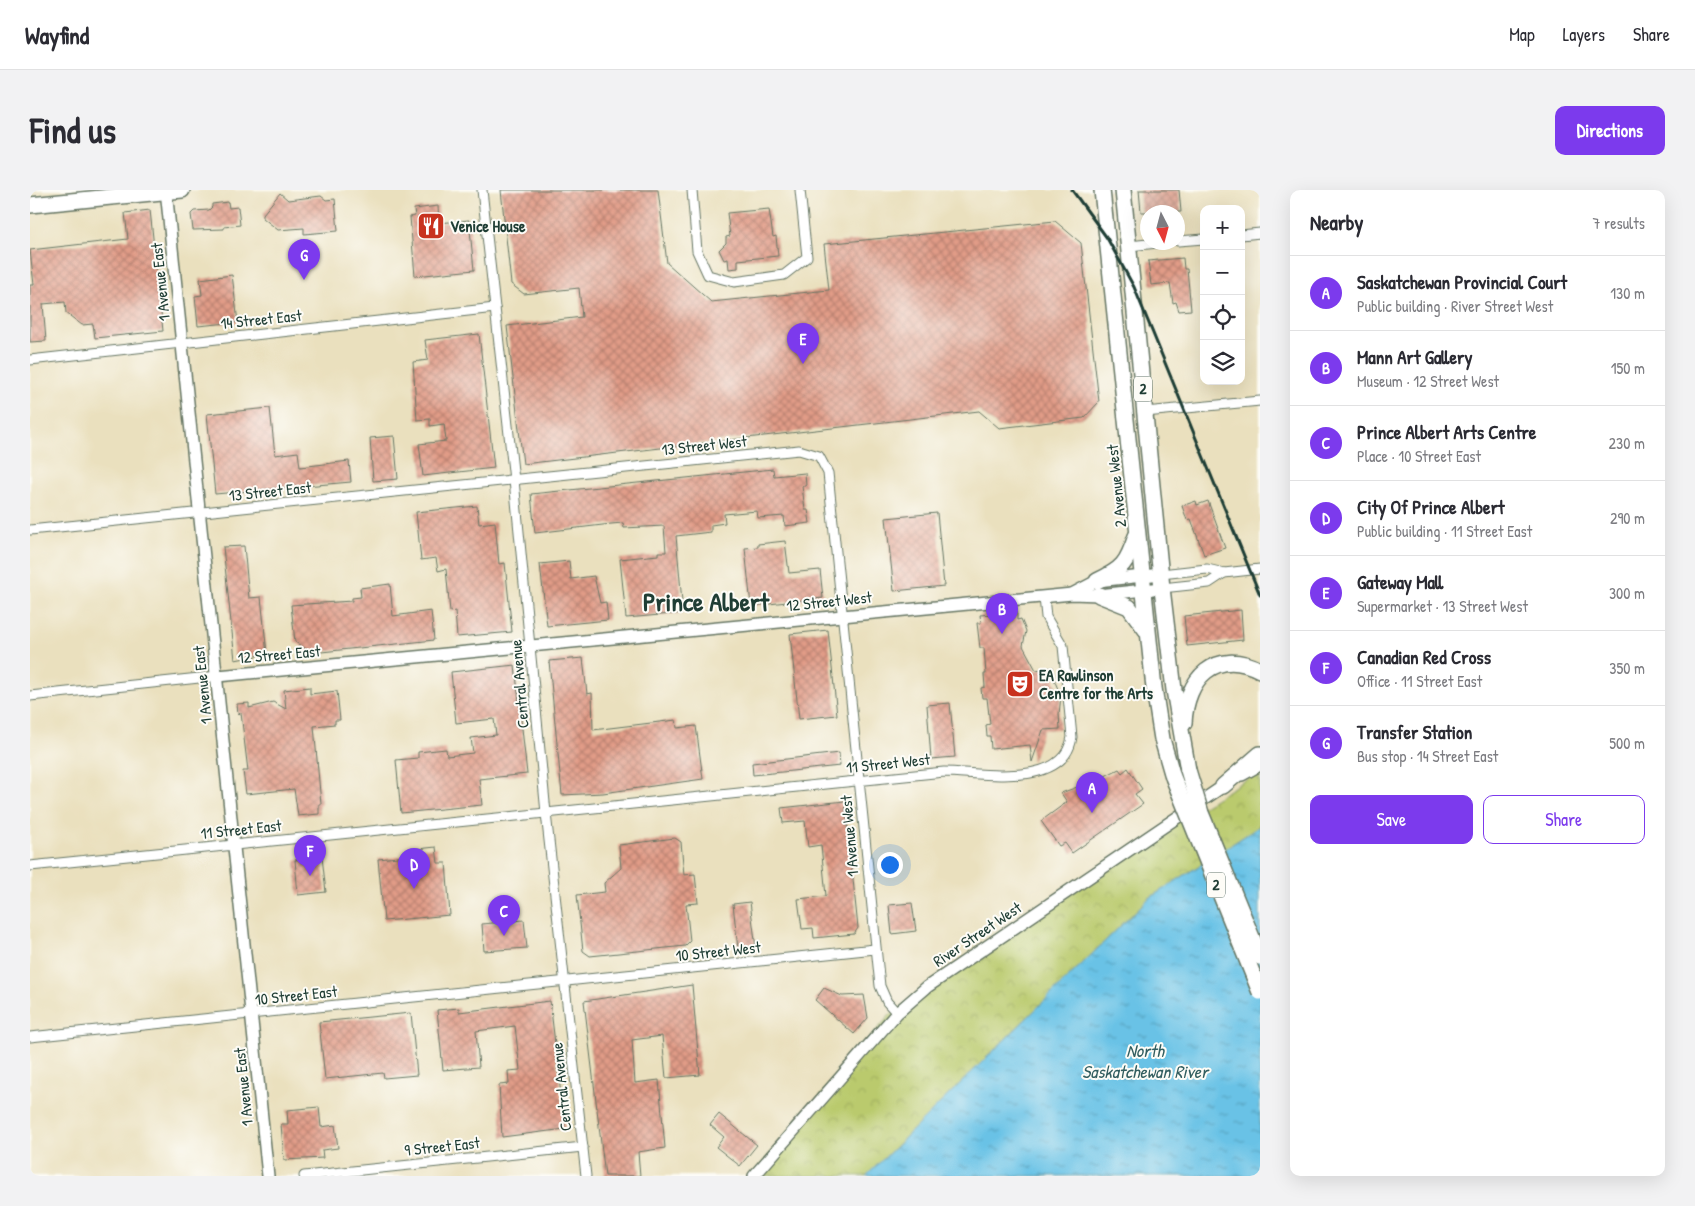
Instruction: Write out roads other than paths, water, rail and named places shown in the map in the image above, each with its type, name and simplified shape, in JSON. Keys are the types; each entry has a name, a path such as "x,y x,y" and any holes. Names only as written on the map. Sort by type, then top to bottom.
{"main road":[{"name":"2 Avenue West","path":"1102,190 1148,634 1162,739 1173,777 1260,992"},
{"name":"2","path":"1123,190 1161,581 1174,690 1188,770 1204,820 1260,957"},
{"path":"30,206 171,191"},
{"path":"1138,530 1129,558 1118,571 1098,588 1129,606 1135,612 1148,634"},
{"path":"1188,770 1184,722 1186,704 1191,688 1211,668 1223,663 1249,665 1260,670"},
{"path":"1223,786 1260,754"}],"street":[{"name":"Central Avenue","path":"482,190 514,480 546,813 586,1176"},
{"path":"692,190 697,251 708,275 734,282 784,275 807,257 800,190"},
{"name":"1 Avenue East","path":"171,191 182,342 218,676 268,1176"},
{"path":"1245,235 1260,233"},
{"path":"1185,240 1200,239"},
{"path":"1129,246 1140,245"},
{"name":"14 Street East","path":"30,360 495,308"},
{"path":"1145,412 1260,401"},
{"name":"13 Street West","path":"514,480 799,450 819,456 825,464 828,473 834,531"},
{"name":"13 Street East","path":"30,530 514,480"},
{"name":"1 Avenue West","path":"834,531 875,949 880,986 887,1002 897,1013"},
{"name":"12 Street West","path":"530,646 1072,594 1098,588 1161,581 1207,569 1224,573 1260,569"},
{"name":"12 Street West","path":"1161,581 1209,583 1224,573"},
{"name":"11 Street West","path":"546,813 944,772 1014,775 1048,767 1064,757 1071,745 1072,737 1064,652 1060,637 1046,617 1044,597"},
{"name":"12 Street East","path":"30,696 530,646"},
{"name":"River Street West","path":"754,1176 897,1013 927,987 1223,786 1260,765"},
{"name":"11 Street East","path":"30,866 546,813"},
{"name":"10 Street West","path":"564,982 875,949"},
{"name":"10 Street East","path":"30,1037 564,982"},
{"name":"9 Street East","path":"304,1176 583,1147"}],"water":[{"name":"North Saskatchewan River","path":"1260,826 1260,1176 866,1176 1148,899"}],"railway":[{"path":"1072,190 1107,238 1134,287 1260,595"}],"place":[{"name":"Venice House","path":"431,226"},
{"name":"Transfer Station","path":"304,280"},
{"name":"Gateway Mall","path":"803,364"},
{"name":"Mann Art Gallery","path":"1002,634"},
{"name":"EA Rawlinson Centre for the Arts","path":"1020,684"},
{"name":"Saskatchewan Provincial Court","path":"1092,813"},
{"name":"Canadian Red Cross","path":"310,876"},
{"name":"City Of Prince Albert","path":"414,889"},
{"name":"Prince Albert Arts Centre","path":"504,936"}],"district":[{"name":"Prince Albert","path":"706,602"}]}
